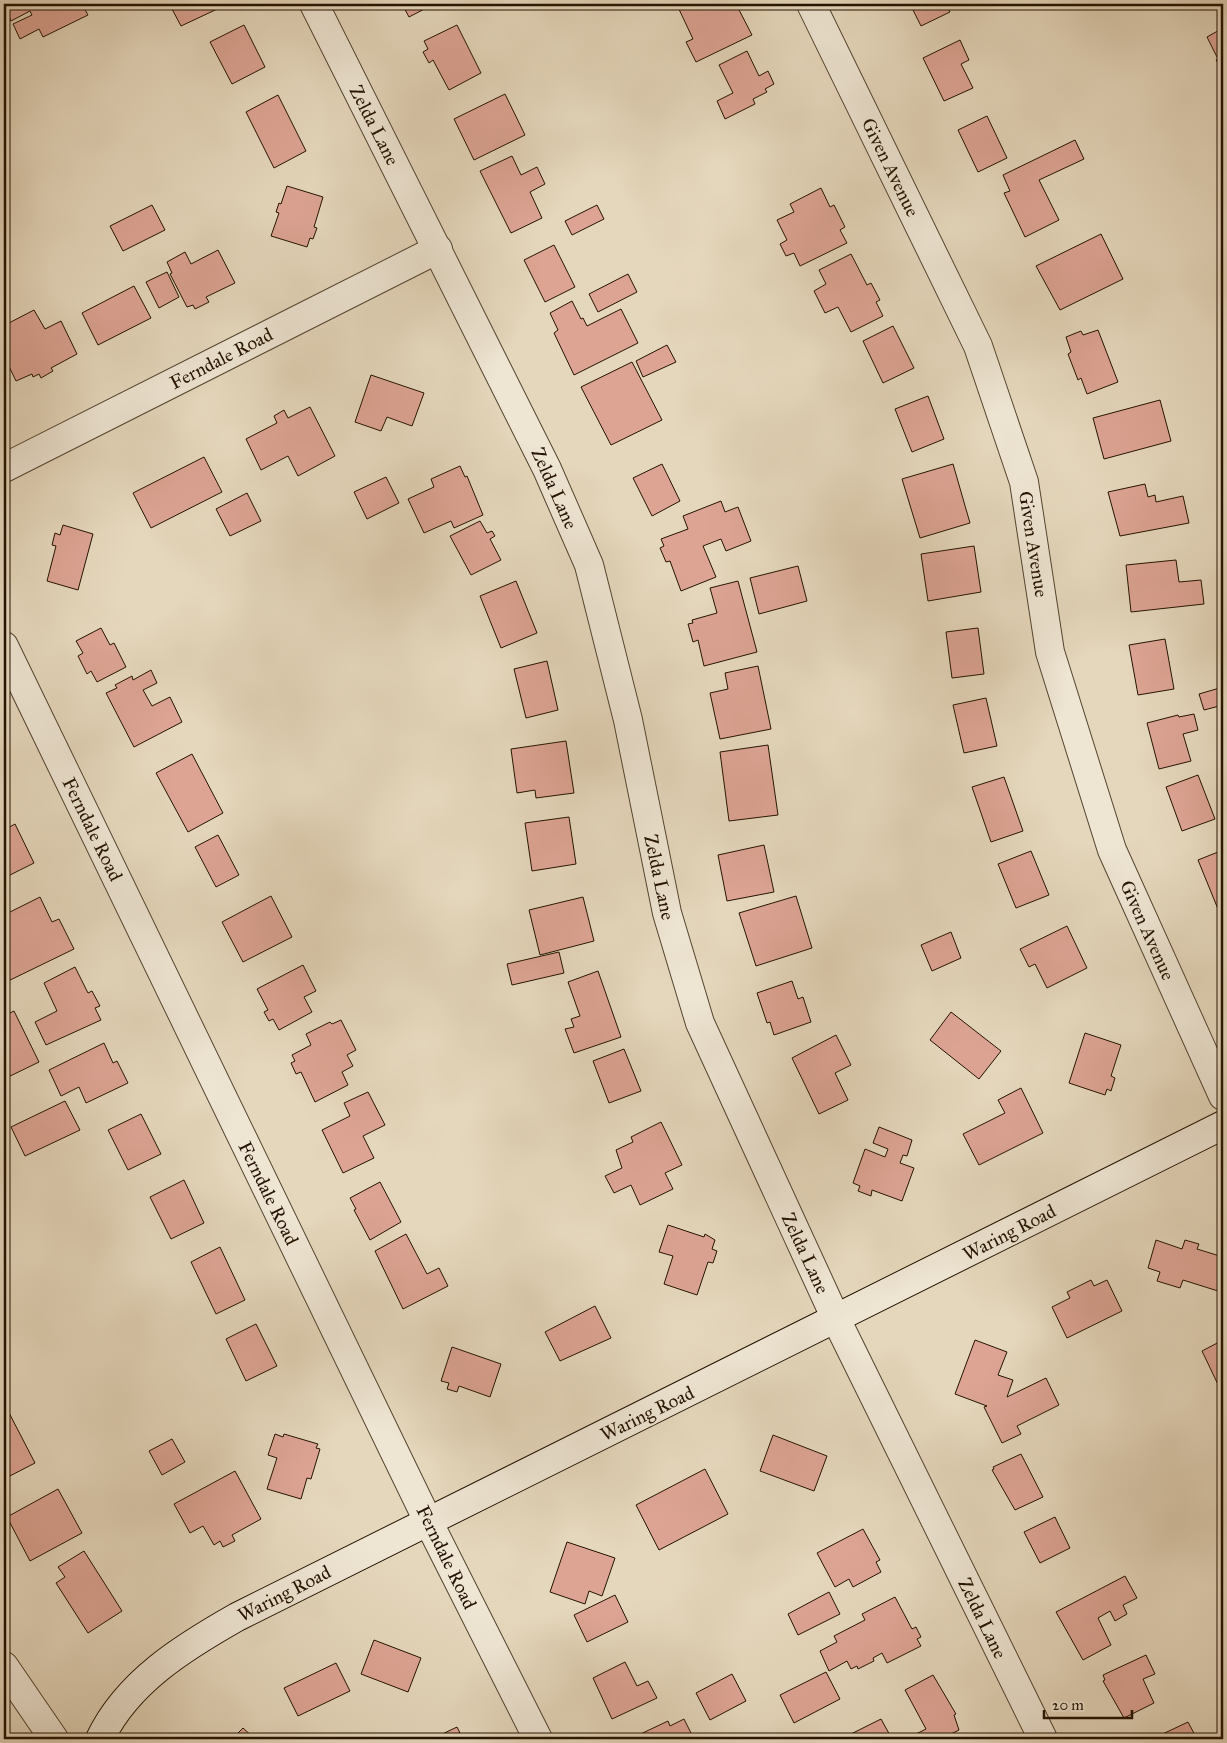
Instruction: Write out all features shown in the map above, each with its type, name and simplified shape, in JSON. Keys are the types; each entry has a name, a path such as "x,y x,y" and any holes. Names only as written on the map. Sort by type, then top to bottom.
{"street":[{"name":"Zelda Lane","path":"314,4 548,469 589,565 628,720 667,913 700,1023 836,1319 1043,1739"},
{"name":"Given Avenue","path":"811,4 978,346 1024,482 1050,652 1112,850 1223,1096"},
{"name":"Ferndale Road","path":"4,468 438,249"},
{"name":"Ferndale Road","path":"4,646 428,1521 538,1739"},
{"name":"Waring Road","path":"100,1739 131,1695 158,1667 197,1640 237,1617 1223,1125"},
{"path":"4,1666 54,1739"}],"building":[{"path":"4,4 82,4 88,15 43,37 39,29 20,39 13,24 32,15 30,11 11,21"},
{"path":"182,4 228,4 181,26 172,9"},
{"path":"402,4 434,4 409,17"},
{"path":"736,4 752,35 696,62 686,42 693,39 677,5"},
{"path":"910,4 946,4 950,12 921,26"},
{"path":"244,25 265,67 232,84 210,42"},
{"path":"457,25 481,73 449,90 433,60 429,63 423,52 428,49 424,41"},
{"path":"1223,28 1223,70 1216,60 1218,59 1207,37"},
{"path":"960,40 969,60 961,64 973,88 944,101 923,58"},
{"path":"747,51 759,76 768,71 774,84 765,89 767,92 753,99 755,104 725,119 717,101 733,93 719,65"},
{"path":"505,94 525,135 474,160 454,119"},
{"path":"278,95 306,151 274,168 246,112"},
{"path":"987,116 1007,158 978,172 958,130"},
{"path":"1075,140 1084,159 1039,180 1059,220 1025,237 1004,193 1010,191 1003,175"},
{"path":"512,156 521,175 537,167 545,184 530,192 542,218 511,233 480,171"},
{"path":"287,186 323,197 314,227 317,228 313,239 310,238 307,247 271,236 279,213 276,212"},
{"path":"821,188 830,207 834,205 845,227 840,230 847,243 800,266 794,253 786,256 780,244 787,240 777,220 794,212 790,204"},
{"path":"152,205 165,230 123,251 110,226"},
{"path":"597,205 604,219 572,235 565,221"},
{"path":"1101,234 1123,279 1060,310 1036,266"},
{"path":"554,245 575,287 545,302 524,260"},
{"path":"218,250 235,283 206,297 209,302 195,309 193,305 187,307 170,274 172,273 167,262 185,252 191,264"},
{"path":"851,254 867,285 871,283 880,300 876,302 883,316 851,332 838,307 825,313 814,291 826,284 819,270"},
{"path":"167,272 179,297 159,308 146,282"},
{"path":"628,274 637,292 598,312 589,294"},
{"path":"134,286 151,318 98,345 82,313"},
{"path":"572,301 581,319 583,318 587,326 621,309 638,343 574,375 554,333 558,330 550,313"},
{"path":"34,310 45,329 61,321 77,354 51,368 53,371 41,378 39,374 33,377 32,374 16,381 4,356 4,330 9,328 7,324"},
{"path":"893,326 914,368 883,383 863,341"},
{"path":"1098,330 1118,382 1087,394 1081,378 1078,380 1068,354 1071,352 1066,337 1081,331 1083,335"},
{"path":"667,345 676,362 643,377 636,361"},
{"path":"632,362 662,420 611,445 581,387"},
{"path":"371,375 424,393 412,426 387,417 381,431 355,422"},
{"path":"928,396 944,439 912,452 895,409"},
{"path":"1160,400 1171,441 1104,459 1093,418"},
{"path":"310,407 335,456 298,476 288,456 261,470 246,439 277,423 274,416 284,410 288,418"},
{"path":"204,457 222,492 151,528 133,493"},
{"path":"662,464 680,501 652,516 633,478"},
{"path":"953,464 970,523 920,538 902,479"},
{"path":"460,466 465,477 467,476 483,515 454,528 451,521 424,533 408,499 434,487 431,479"},
{"path":"386,477 399,503 367,519 354,492"},
{"path":"1145,484 1148,497 1155,495 1156,502 1183,496 1189,523 1120,536 1108,492"},
{"path":"247,493 261,521 230,536 216,509"},
{"path":"721,501 725,512 738,507 751,541 726,551 721,539 703,546 716,577 681,591 670,561 666,562 660,548 664,546 661,539 688,529 683,516"},
{"path":"480,521 487,533 492,531 495,536 490,539 501,560 471,575 450,536"},
{"path":"63,525 93,534 78,590 47,581 56,546 52,545 55,533 60,535"},
{"path":"974,546 981,592 928,601 921,554"},
{"path":"1176,560 1179,582 1201,580 1204,604 1131,612 1126,565"},
{"path":"798,566 807,601 759,614 750,578"},
{"path":"516,581 537,633 501,648 480,596"},
{"path":"738,581 757,652 704,666 698,640 693,642 688,624 693,623 692,620 717,613 710,588"},
{"path":"101,628 110,645 114,643 126,667 97,682 91,671 87,674 78,656 83,653 76,641"},
{"path":"978,628 984,674 952,678 946,632"},
{"path":"1165,639 1174,689 1138,695 1129,645"},
{"path":"547,661 558,710 526,718 514,669"},
{"path":"758,666 771,729 720,739 710,693 728,689 725,673"},
{"path":"151,670 157,683 143,690 152,706 170,697 182,722 134,747 106,693 117,688 115,685 132,676 133,680"},
{"path":"1223,687 1223,705 1204,710 1199,694"},
{"path":"986,698 997,746 964,753 953,705"},
{"path":"1194,714 1198,730 1183,734 1191,761 1159,769 1147,723 1178,715 1179,717"},
{"path":"566,741 574,793 536,798 535,790 517,793 511,749"},
{"path":"768,745 778,815 729,821 720,752"},
{"path":"192,754 223,813 188,832 156,773"},
{"path":"1198,775 1215,819 1182,831 1166,787"},
{"path":"1004,777 1023,831 991,842 972,787"},
{"path":"569,817 576,864 532,871 525,823"},
{"path":"15,824 34,863 4,878 4,830"},
{"path":"218,835 239,875 216,887 195,847"},
{"path":"764,845 774,892 727,901 718,855"},
{"path":"1223,850 1223,913 1220,914 1198,860"},
{"path":"1031,851 1049,895 1016,908 998,864"},
{"path":"271,896 292,937 243,962 222,922"},
{"path":"796,896 812,948 756,966 739,913"},
{"path":"40,897 52,922 59,919 74,949 4,983 4,915"},
{"path":"583,897 594,941 540,955 529,910"},
{"path":"1067,926 1087,968 1047,988 1035,964 1029,967 1020,949"},
{"path":"951,932 961,958 932,971 921,945"},
{"path":"559,952 564,973 512,985 507,964"},
{"path":"303,965 316,991 304,997 312,1012 279,1030 273,1019 269,1021 264,1012 268,1010 257,989"},
{"path":"75,967 88,993 92,991 100,1006 95,1008 101,1020 46,1045 35,1022 57,1011 44,983"},
{"path":"598,971 621,1037 574,1053 565,1029 574,1027 571,1019 580,1016 568,982"},
{"path":"792,981 798,999 803,997 811,1022 774,1035 770,1022 767,1023 757,993"},
{"path":"14,1011 39,1062 4,1079 4,1016"},
{"path":"951,1012 1001,1051 979,1079 930,1040"},
{"path":"341,1020 356,1050 347,1055 353,1066 342,1072 348,1085 315,1102 301,1072 296,1074 291,1063 295,1061 292,1055 311,1045 306,1034 330,1022 332,1024"},
{"path":"1085,1033 1121,1045 1111,1076 1115,1078 1111,1091 1107,1089 1105,1095 1069,1083"},
{"path":"836,1035 851,1065 835,1073 848,1100 819,1114 792,1058"},
{"path":"104,1043 113,1063 117,1061 128,1083 86,1103 79,1087 61,1096 49,1070"},
{"path":"624,1049 641,1091 609,1103 593,1061"},
{"path":"1021,1088 1043,1133 979,1165 963,1134 1005,1113 998,1100"},
{"path":"368,1092 385,1125 363,1136 374,1158 343,1173 322,1130 350,1116 344,1103"},
{"path":"65,1101 80,1130 25,1156 11,1127"},
{"path":"141,1114 161,1154 128,1170 108,1130"},
{"path":"661,1122 682,1165 665,1173 673,1189 640,1205 631,1185 614,1193 605,1176 622,1168 616,1150 633,1142 631,1137"},
{"path":"879,1127 912,1140 907,1156 903,1155 900,1163 914,1168 902,1201 872,1190 871,1196 858,1191 860,1186 853,1183 865,1149 885,1157 888,1149 873,1143"},
{"path":"184,1180 204,1223 171,1239 150,1197"},
{"path":"380,1182 401,1222 370,1240 354,1210 356,1209 350,1198"},
{"path":"668,1225 704,1237 705,1234 715,1240 712,1249 717,1251 713,1263 708,1262 697,1295 664,1284 673,1256 659,1252"},
{"path":"406,1234 427,1274 439,1268 448,1286 403,1309 375,1251"},
{"path":"1156,1240 1182,1249 1185,1240 1199,1244 1197,1249 1223,1257 1223,1275 1218,1291 1183,1280 1180,1288 1157,1281 1160,1272 1148,1268"},
{"path":"220,1247 245,1300 216,1314 191,1262"},
{"path":"1091,1280 1094,1286 1107,1280 1122,1311 1067,1338 1052,1307 1070,1298 1067,1292"},
{"path":"595,1306 611,1338 560,1361 545,1332"},
{"path":"256,1324 277,1366 246,1381 226,1339"},
{"path":"975,1340 1007,1352 998,1375 1013,1380 1007,1397 1046,1378 1059,1405 1017,1426 1021,1434 1002,1443 984,1407 987,1406 955,1394"},
{"path":"1223,1340 1223,1395 1202,1351"},
{"path":"452,1347 501,1364 490,1397 459,1386 457,1392 447,1389 449,1383 441,1381"},
{"path":"6,1407 35,1463 4,1479 4,1409"},
{"path":"275,1434 283,1437 284,1434 318,1444 316,1448 320,1449 311,1479 307,1478 301,1499 267,1489 277,1458 268,1455"},
{"path":"773,1435 827,1456 814,1491 760,1471"},
{"path":"172,1439 185,1462 162,1475 149,1451"},
{"path":"1021,1454 1043,1497 1015,1510 992,1470 994,1469 993,1467"},
{"path":"705,1469 728,1514 659,1550 636,1505"},
{"path":"235,1471 261,1519 232,1535 235,1541 223,1547 220,1541 214,1545 203,1526 190,1533 174,1504"},
{"path":"58,1489 82,1533 30,1561 7,1517"},
{"path":"1055,1517 1070,1548 1040,1563 1024,1532"},
{"path":"863,1529 880,1560 876,1562 881,1572 853,1587 849,1579 835,1587 817,1553"},
{"path":"567,1542 615,1558 602,1596 589,1591 585,1604 550,1592"},
{"path":"84,1551 122,1611 88,1633 56,1583 65,1577 58,1567"},
{"path":"1125,1576 1137,1598 1123,1605 1127,1614 1115,1621 1110,1611 1098,1618 1111,1645 1083,1660 1056,1612"},
{"path":"829,1592 840,1614 798,1635 788,1614"},
{"path":"615,1595 628,1622 587,1642 574,1615"},
{"path":"895,1597 912,1629 916,1627 921,1637 917,1639 921,1646 887,1663 882,1653 873,1658 874,1661 858,1669 857,1666 851,1669 847,1661 829,1671 820,1651 837,1642 834,1636 865,1620 862,1614"},
{"path":"374,1640 421,1658 408,1692 361,1674"},
{"path":"1146,1655 1155,1674 1143,1679 1154,1703 1124,1718 1103,1681 1105,1680 1103,1675"},
{"path":"625,1662 637,1686 648,1681 657,1698 612,1719 593,1678"},
{"path":"336,1663 350,1691 298,1716 284,1688"},
{"path":"826,1672 840,1699 794,1723 780,1695"},
{"path":"732,1674 746,1701 710,1720 696,1693"},
{"path":"933,1675 956,1714 954,1715 959,1730 941,1739 916,1739 914,1735 926,1729 905,1690"},
{"path":"684,1719 694,1739 630,1739 668,1721 670,1726"},
{"path":"881,1719 892,1739 851,1739 849,1735"},
{"path":"1188,1722 1197,1739 1152,1739"},
{"path":"457,1727 463,1739 432,1739"},
{"path":"243,1728 255,1739 232,1739"}]}
